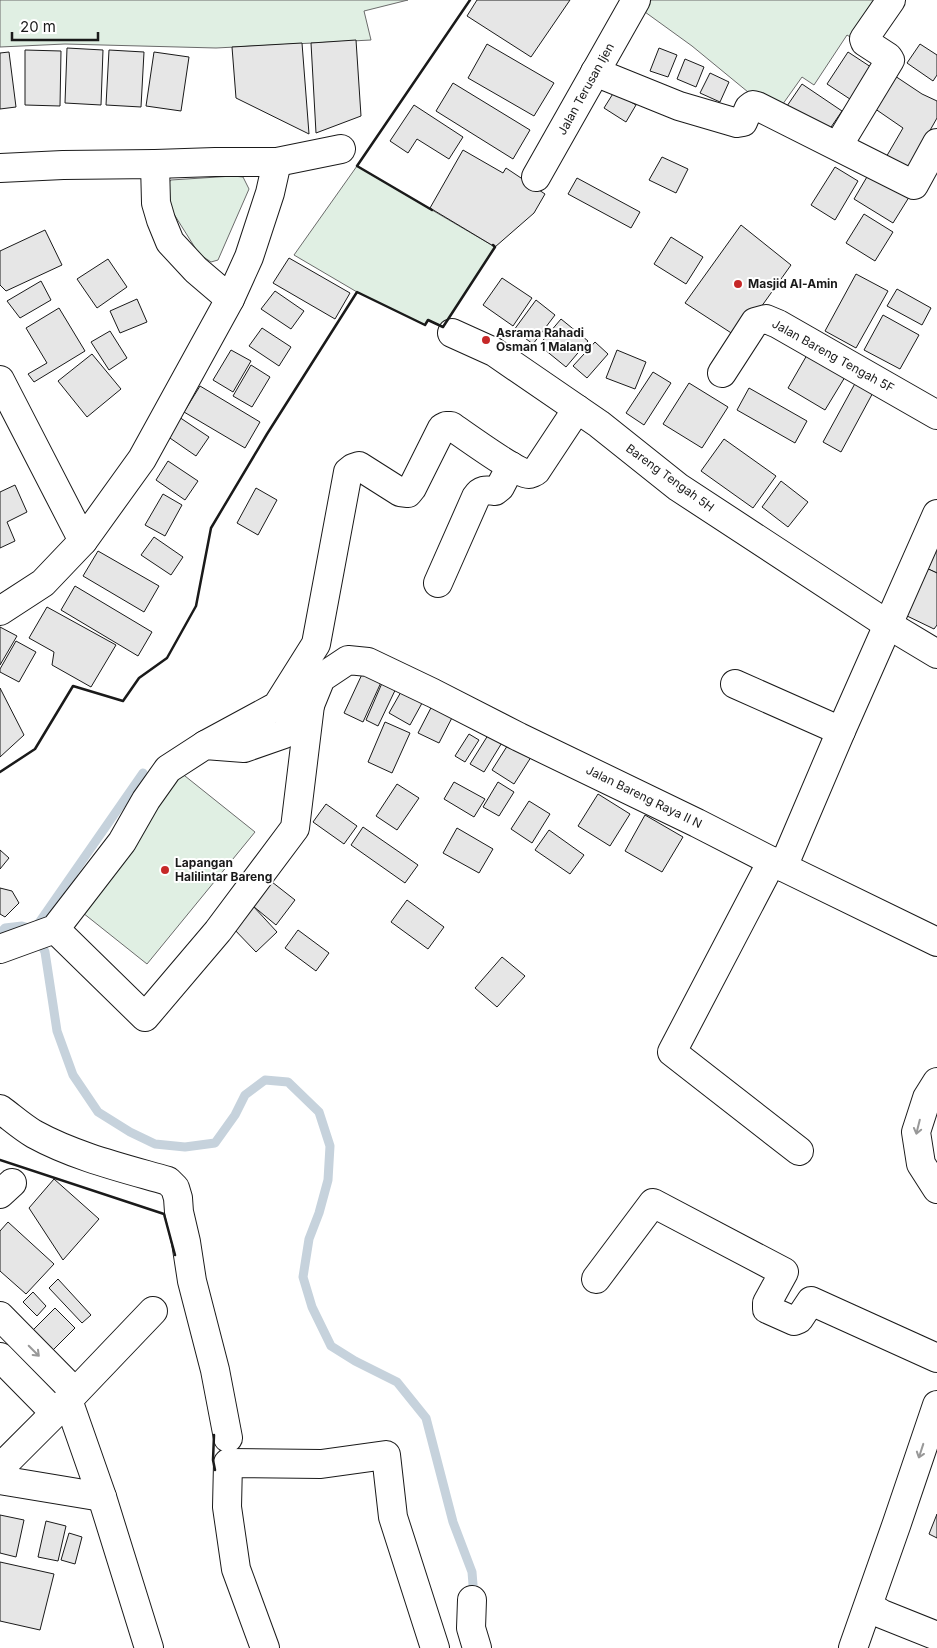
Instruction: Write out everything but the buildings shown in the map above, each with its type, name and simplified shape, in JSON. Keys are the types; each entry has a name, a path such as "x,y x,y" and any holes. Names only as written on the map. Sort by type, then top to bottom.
{"street":[{"name":"Jalan Terusan Ijen","path":"536,177 636,0"},
{"path":"838,146 890,60 865,42 864,39 892,0"},
{"path":"595,72 679,106 737,123 743,122 749,108 753,105 757,106 914,185 937,144"},
{"path":"0,168 64,165 278,162 341,149"},
{"path":"0,611 43,583 83,541 142,459 230,299 249,257 278,162"},
{"path":"155,164 156,203 170,242 196,270 230,299"},
{"name":"Jalan Bareng Tengah 5F","path":"722,373 755,322 766,319 778,324 937,415"},
{"name":"Bareng Tengah 5H","path":"452,333 494,352 599,424 678,487 937,654"},
{"path":"0,380 83,541"},
{"path":"12,945 55,929 122,842 146,800 168,769 205,745 277,706 316,644 348,472 359,466 400,492 408,493 442,428 451,426 511,466 529,474 536,471 578,409"},
{"path":"438,583 476,498 480,492 485,490 495,491 500,487 511,466"},
{"path":"799,1151 672,1052 777,864 841,731 937,514"},
{"name":"Jalan Bareng Raya II N","path":"310,705 321,678 348,660 368,662 937,942"},
{"path":"735,684 841,731"},
{"path":"205,745 244,748 284,734 310,705"},
{"path":"55,929 145,1017 218,932 295,828 310,705"},
{"path":"937,1082 927,1098 916,1132 921,1164 937,1189"},
{"path":"0,1109 33,1133 64,1149 168,1181 175,1188 192,1281 215,1370 228,1438"},
{"path":"596,1279 653,1204 784,1272 767,1303 767,1309 794,1321 799,1319 811,1301 937,1358"},
{"path":"0,1468 153,1311"},
{"path":"0,1316 66,1401 102,1497 149,1648"},
{"path":"0,1357 66,1401"},
{"path":"853,1648 935,1415"},
{"path":"265,1648 236,1569 227,1507 228,1463 321,1464 386,1455 393,1517 435,1648"},
{"path":"0,1480 102,1497"},
{"path":"472,1600 471,1628 477,1648"},
{"path":"869,1606 882,1614 937,1636"}],"green space":[{"path":"0,0 408,0 364,11 371,40 216,48 65,44 0,47"},
{"path":"651,0 885,0 858,42 847,35 814,85 802,77 780,108 748,92 692,46 645,12"},
{"path":"357,166 495,247 443,327 429,320 425,325 357,292 294,255"},
{"path":"243,177 249,189 218,260 211,262 199,254 167,203 166,186 171,180"},
{"name":"Lapangan Halilintar Bareng","path":"180,772 255,832 147,964 78,909"}],"waterway":[{"path":"36,927 143,773"},
{"path":"0,933 5,928 22,926 32,929"},
{"path":"39,939 45,952 57,1031 73,1075 98,1112 130,1132 155,1144 185,1147 215,1143 235,1115 245,1095 265,1080 288,1082 319,1112 330,1146 328,1180 319,1213 309,1239 303,1277 312,1307 331,1346 355,1361 397,1382 426,1418 453,1522 472,1572 474,1597"}],"wall":[{"path":"432,210 357,166 470,0"},
{"path":"0,772 35,749 73,686 123,701 139,678 167,658 196,606 211,528 267,434 357,292 425,325 428,320 443,327 495,247 493,245"},
{"path":"0,1160 164,1214 175,1255"},
{"path":"214,1435 213,1460 215,1470"}],"place":[{"name":"Masjid Al-Amin","path":"738,284"},
{"name":"Asrama Rahadi Osman 1 Malang","path":"486,340"},
{"name":"Lapangan Halilintar Bareng","path":"165,870"}]}
